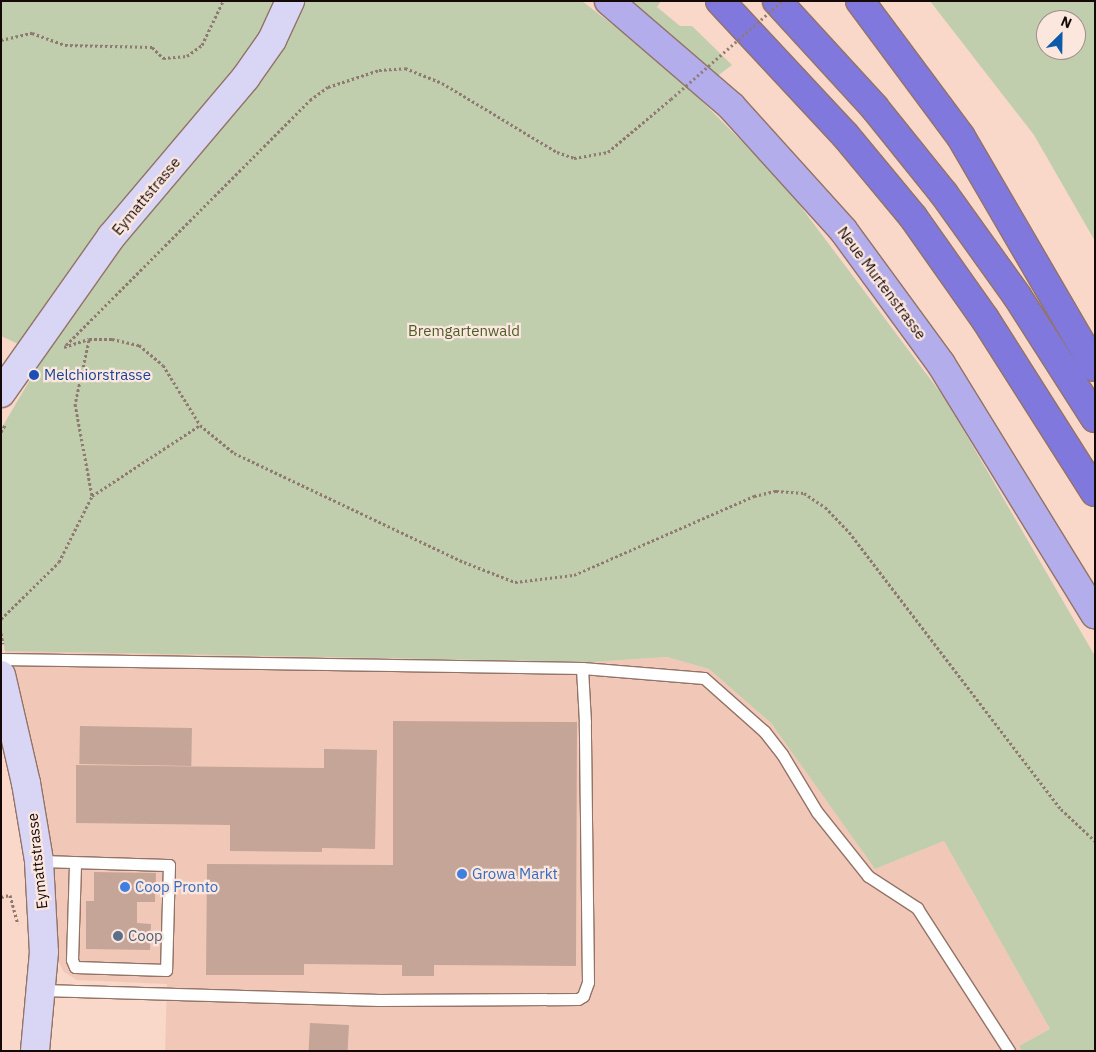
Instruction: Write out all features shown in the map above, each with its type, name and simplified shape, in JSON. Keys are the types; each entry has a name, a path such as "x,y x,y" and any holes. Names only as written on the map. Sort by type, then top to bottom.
{"highway":[{"path":"706,1 781,68"},
{"path":"720,1 880,175 944,260 1025,379 1095,492"},
{"path":"777,1 868,100 944,194 1017,296 1095,418"},
{"path":"860,1 930,93 975,160 1095,367"}],"main road":[{"name":"Neue Murtenstrasse","path":"608,1 731,106 843,230 941,364 1095,614"}],"street":[{"name":"Eymattstrasse","path":"1,392 111,237 246,77 272,40 290,1"},
{"name":"Eymattstrasse","path":"1,675 26,783 39,861 43,932 42,990 35,1051"}],"lane":[{"path":"1,659 582,668 695,675 714,684 764,731 782,754 817,812 868,876 917,908 1009,1051"},
{"path":"42,990 378,1000 543,1001 578,999 583,996 588,982 585,722 582,668"},
{"path":"39,861 169,864 166,970 81,969 75,967 72,960 75,862"},
{"path":"117,970 117,991"}],"path":[{"path":"1,40 32,32 65,45 152,47 164,58 187,56 202,45 224,1"},
{"path":"58,352 310,100 328,87 379,70 404,68 442,84 557,152 574,158 608,152 782,1"},
{"path":"64,347 89,339 124,341 152,354 163,365 200,425 234,453 464,562 515,582 574,575 754,496 776,491 804,493 825,506 849,532 1061,809 1095,841"},
{"path":"89,339 75,404 92,496"},
{"path":"1,432 5,425"},
{"path":"1,619 59,562 92,496 200,425"},
{"path":"1,896 10,896 14,918 22,927"}],"shaded area":[{"path":"5,651 592,662 667,657 709,669 771,723 875,869 944,841 1050,1029 1019,1046 1022,1051 165,1051 167,984 77,980 64,972 56,958 36,781"}],"green space":[{"name":"Bremgartenwald","path":"1,1 582,1 669,68 783,183 946,400 1095,656 1095,1051 1022,1051 1019,1046 1050,1029 944,841 875,869 771,723 709,669 667,657 592,662 5,651 1,629 1,429 44,356 1,336"},
{"path":"628,1 661,1 657,7 680,26 692,26 732,65 716,77"},
{"path":"930,1 1095,1 1095,241 1034,135"}],"building":[{"path":"393,721 577,722 576,966 434,965 434,976 402,976 402,965 304,964 304,975 206,975 207,864 393,865"},
{"path":"80,726 192,728 191,766 79,764"},
{"path":"324,749 377,750 375,849 322,848 322,852 230,851 230,825 76,823 76,765 324,768"},
{"name":"Coop","path":"94,872 156,873 155,902 137,902 137,923 151,924 150,950 86,949 86,901 94,901"},
{"path":"310,1023 349,1025 348,1051 309,1051"}],"place":[{"name":"Melchiorstrasse","path":"34,375"},
{"name":"Growa Markt","path":"462,874"},
{"name":"Coop Pronto","path":"125,887"},
{"name":"Coop","path":"118,936"}]}
